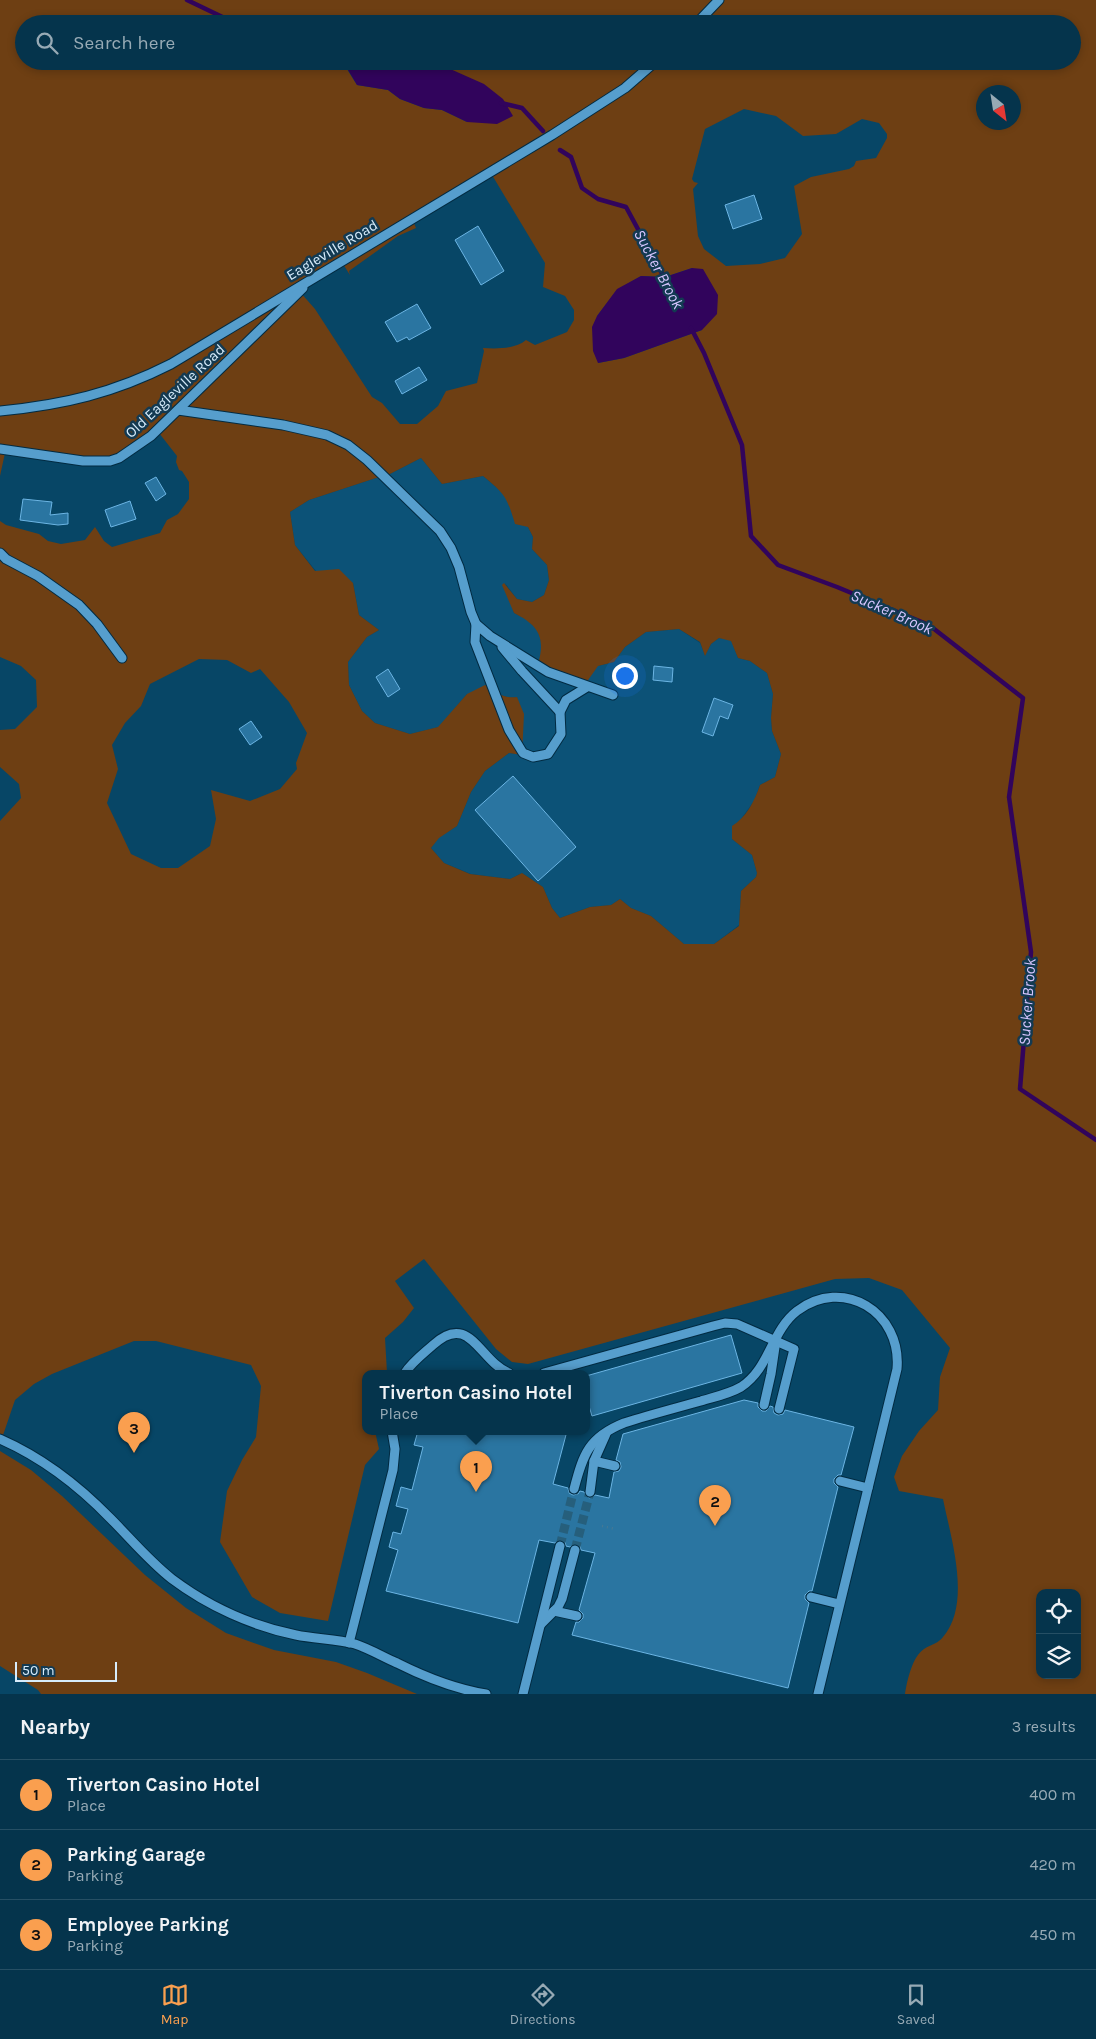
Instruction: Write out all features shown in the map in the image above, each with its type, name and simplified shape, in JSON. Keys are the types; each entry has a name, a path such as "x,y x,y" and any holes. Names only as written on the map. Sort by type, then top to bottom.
{"street":[{"path":"705,15 719,0"},
{"name":"Eagleville Road","path":"0,411 39,407 93,396 140,379 171,364 552,135 624,88 645,70"},
{"name":"Old Eagleville Road","path":"0,449 64,459 110,461 119,458 143,442 178,410 312,279"},
{"path":"178,410 283,425 327,435 353,449 407,498 440,531 451,548 459,567 476,624 475,642 508,730 523,753 533,757 548,754 561,734 560,712 566,700 587,687"},
{"path":"0,553 6,559 38,576 79,605 97,624 122,658"},
{"path":"476,624 497,641 548,672 612,695"},
{"path":"497,641 560,712"},
{"path":"574,1489 585,1453 596,1439 609,1430 634,1420 735,1390 755,1375 785,1323 797,1311 812,1302 829,1298 847,1298 864,1304 877,1313 888,1327 896,1343 897,1369 818,1694"},
{"path":"555,1370 725,1323 742,1326 794,1349 779,1409"},
{"path":"407,1370 441,1338 457,1333 471,1339 503,1370"},
{"path":"764,1405 771,1374 775,1342"},
{"path":"590,1492 594,1461 600,1444 609,1430"},
{"path":"350,1643 393,1470 395,1449 393,1435"},
{"path":"0,1439 29,1454 66,1480 99,1507 160,1569 195,1594 222,1610 264,1627 295,1635 350,1643 368,1649 440,1682 486,1694"},
{"path":"594,1461 615,1466"},
{"path":"840,1481 868,1488"},
{"path":"523,1694 560,1546"},
{"path":"541,1624 554,1611 562,1599 575,1550"},
{"path":"811,1597 839,1604"},
{"path":"554,1611 577,1616"}],"path":[{"path":"602,1526 615,1529"}],"shaded area":[{"path":"0,0 1096,0 1096,1694 905,1694 913,1663 924,1649 943,1637 952,1623 956,1607 958,1589 957,1570 943,1499 899,1491 894,1477 902,1456 919,1431 938,1410 940,1377 950,1348 902,1290 869,1278 835,1279 528,1364 512,1362 496,1349 424,1259 395,1281 414,1308 403,1322 385,1338 387,1370 362,1370 362,1435 376,1435 379,1449 365,1465 328,1621 280,1613 252,1597 220,1542 227,1491 256,1437 261,1386 251,1365 156,1341 134,1341 52,1374 34,1384 15,1400 0,1444 0,821 21,798 19,784 0,767 0,730 15,729 37,707 36,680 21,666 0,657 0,521 6,525 39,534 48,541 61,544 85,540 95,527 104,541 112,547 160,533 167,520 178,514 189,499 189,482 182,471 179,470 176,462 177,456 159,433 107,463 5,453 0,476","holes":["744,109 776,116 803,136 836,134 862,119 879,123 887,134 887,138 876,158 856,161 854,166 849,169 811,177 794,186 802,234 785,258 760,264 726,266 704,249 698,236 693,189 698,183 692,179 705,129","492,175 545,263 543,287 565,296 574,310 574,320 567,332 535,345 526,340 511,347 483,348 477,383 446,391 438,406 417,424 400,424 382,403 372,397 315,309 300,292 322,274 343,264 350,275 349,271 398,236 416,228 413,221","692,268 702,330 624,358 598,363 597,316 617,290 641,276 665,277","421,458 442,484 483,476 501,492 510,508 515,524 528,527 533,537 532,549 547,565 549,580 544,595 532,602 517,599 504,583 502,585 514,613 529,622 538,633 541,646 538,664 586,683 598,666 614,662 625,647 646,632 679,629 700,642 705,656 711,644 719,638 731,641 738,658 750,661 767,673 773,694 772,731 781,754 775,777 760,785 749,808 742,818 732,826 732,839 752,855 757,873 756,877 741,891 739,926 714,944 684,944 651,916 631,908 620,899 611,905 590,907 560,918 552,908 543,887 522,873 510,879 470,874 444,863 431,848 439,838 457,826 471,792 485,771 509,753 522,755 524,714 517,697 504,696 485,685 467,694 438,727 410,734 375,723 362,711 349,685 348,662 367,637 379,630 359,615 353,583 339,569 315,571 295,545 290,512 309,500 386,476","199,659 227,660 251,673 260,669 289,702 307,733 296,763 297,769 280,789 250,801 211,790 216,819 210,846 178,868 161,868 131,854 107,803 118,769 112,745 125,723 141,706 150,684"]},
{"path":"348,70 452,70 484,84 503,99 513,116 497,124 467,122 442,110 424,108 400,99 388,90 357,85"},
{"path":"692,268 703,269 718,295 717,314 702,330 624,358 598,363 593,351 592,327 597,316 617,289 641,276 665,277"},
{"path":"421,458 442,484 483,476 502,492 528,527 533,537 532,549 547,565 549,580 544,595 532,602 517,599 505,583 514,613 526,619 540,632 542,651 598,666 614,662 625,647 646,632 679,629 700,643 705,655 711,644 719,638 731,640 738,658 750,661 767,673 773,694 772,731 781,754 775,777 760,785 754,801 738,823 732,839 752,855 757,873 756,877 741,891 739,925 714,944 684,944 651,916 631,908 620,899 611,905 590,907 560,918 552,908 543,887 522,873 510,879 471,874 444,863 431,848 438,838 457,826 471,792 485,771 509,753 522,755 517,697 510,698 498,694 467,694 439,727 410,734 375,723 362,711 349,685 348,662 367,637 379,630 359,615 353,583 316,571 295,545 290,512 309,500 386,476"},
{"path":"0,1451 31,1470 62,1496 145,1575 186,1608 226,1633 274,1650 336,1662 417,1694 41,1694 38,1690 0,1666"}],"building":[{"path":"754,195 762,219 733,229 725,205"},
{"path":"478,226 504,271 481,285 455,240"},
{"path":"417,304 431,328 409,340 407,337 397,342 385,322"},
{"path":"419,367 427,380 402,394 395,381"},
{"path":"156,477 166,494 156,501 145,483"},
{"path":"23,499 52,502 50,515 68,513 68,524 58,525 20,520"},
{"path":"130,501 136,519 111,527 105,510"},
{"path":"654,666 673,668 672,682 653,680"},
{"path":"388,669 400,689 388,697 376,677"},
{"path":"714,698 733,705 728,719 720,716 713,736 702,732"},
{"path":"251,721 262,737 250,745 239,729"},
{"path":"513,776 576,847 538,881 475,810"},
{"path":"731,1335 742,1373 592,1416 590,1409 590,1375"},
{"path":"744,1400 758,1403 758,1407 762,1411 766,1411 770,1406 773,1407 774,1413 778,1415 783,1414 785,1410 854,1427 841,1475 834,1479 834,1483 838,1487 812,1591 805,1595 805,1599 809,1603 788,1688 572,1635 576,1622 583,1618 583,1614 579,1610 595,1553 581,1550 580,1546 576,1544 570,1547 566,1546 565,1542 561,1540 555,1543 539,1540 518,1623 386,1591 398,1550 389,1547 393,1532 401,1534 408,1509 396,1506 401,1487 412,1490 423,1447 414,1445 417,1435 566,1435 553,1484 568,1488 569,1493 573,1495 578,1494 580,1491 584,1492 589,1498 595,1495 609,1498 614,1472 619,1471 621,1467 620,1462 616,1460 623,1434"}],"waterway":[{"name":"Sucker Brook","path":"187,0 218,15"},
{"name":"Sucker Brook","path":"501,103 522,108 543,131"},
{"name":"Sucker Brook","path":"560,150 571,157 582,188 598,199 626,207 666,281"},
{"name":"Sucker Brook","path":"691,328 704,353 742,445 751,536 778,565 929,625 1023,698 1009,797 1031,952 1020,1089 1096,1140"}],"tunnel":[{"path":"560,1546 574,1489"},
{"path":"575,1550 590,1492"}],"place":[{"name":"Employee Parking","path":"134,1453"},
{"name":"Tiverton Casino Hotel","path":"476,1492"},
{"name":"Parking Garage","path":"715,1526"}]}
